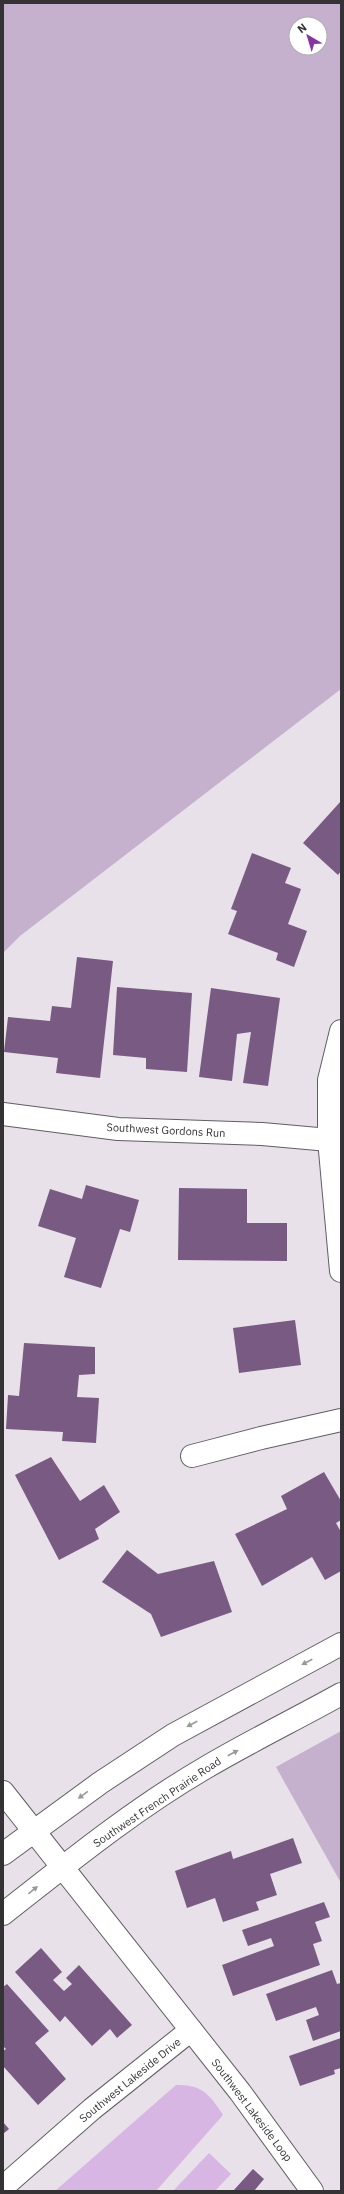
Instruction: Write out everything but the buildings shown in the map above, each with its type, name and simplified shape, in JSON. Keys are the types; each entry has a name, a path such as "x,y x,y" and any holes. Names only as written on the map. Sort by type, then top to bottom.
{"street":[{"path":"341,1031 330,1080 329,1140 341,1271"},
{"name":"Southwest Gordons Run","path":"3,1114 118,1129 262,1134 329,1140"},
{"path":"192,1456 260,1438 341,1420"},
{"path":"3,1854 100,1783 174,1734 341,1644"},
{"name":"Southwest French Prairie Road","path":"3,1914 63,1866 130,1817 204,1768 341,1694"},
{"path":"3,1792 63,1866"},
{"name":"Southwest Lakeside Drive","path":"3,2187 92,2109 191,2030 63,1866"},
{"name":"Southwest Lakeside Loop","path":"191,2030 240,2092 312,2191"}],"shaded area":[{"path":"3,3 341,3 341,689 20,936 3,953"},
{"path":"341,1731 341,1883 276,1767"},
{"path":"176,2085 192,2086 204,2092 214,2102 223,2115 156,2191 55,2191"},
{"path":"209,2153 231,2174 215,2191 173,2191"}]}
